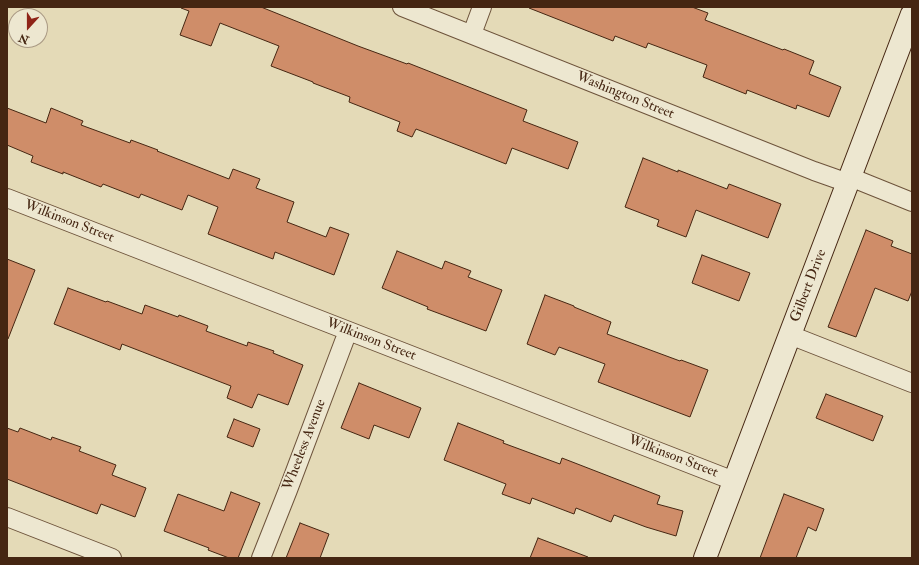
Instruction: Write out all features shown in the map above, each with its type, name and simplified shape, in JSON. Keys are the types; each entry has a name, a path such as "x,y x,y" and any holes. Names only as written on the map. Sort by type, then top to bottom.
{"street":[{"name":"Washington Street","path":"402,7 814,171 849,180 912,202"},
{"path":"472,34 482,7"},
{"name":"Gilbert Drive","path":"705,558 912,14"},
{"name":"Wilkinson Street","path":"7,198 734,481"},
{"name":"Wheeless Avenue","path":"261,558 348,331"},
{"path":"790,335 912,383"},
{"path":"7,517 112,558"}],"building":[{"path":"181,7 261,7 358,46 407,64 408,63 527,110 523,121 578,142 568,169 512,148 506,164 416,129 412,137 397,131 400,122 349,102 350,97 271,66 279,46 220,23 211,46 180,35 189,11"},
{"path":"529,7 692,7 708,13 705,20 814,61 809,74 841,87 829,117 797,105 796,109 747,90 746,94 703,77 707,65 648,43 646,48 615,36 613,41"},
{"path":"7,108 46,123 51,108 83,121 81,125 130,143 131,140 229,179 233,169 260,179 256,188 294,202 287,222 326,237 330,227 349,234 334,275 275,252 273,259 208,234 218,207 188,195 182,210 141,194 139,198 103,184 101,187 63,172 63,174 31,162 33,156 7,145"},
{"path":"643,158 727,189 729,184 781,204 768,238 696,210 686,237 657,226 659,220 625,207"},
{"path":"866,230 893,241 891,246 912,254 912,291 908,301 875,288 856,337 828,327"},
{"path":"397,251 442,269 445,261 471,271 468,277 502,290 486,331 427,309 428,307 382,288"},
{"path":"702,255 750,273 739,301 692,283"},
{"path":"7,259 35,270 8,339 7,338"},
{"path":"68,288 142,314 145,305 178,317 179,315 208,326 206,331 247,346 248,342 274,351 273,353 303,365 288,405 258,394 252,408 227,398 231,386 122,344 120,350 54,324"},
{"path":"545,295 611,322 607,334 708,370 690,417 598,382 605,364 559,347 555,355 527,344"},
{"path":"359,383 421,408 409,438 374,425 369,439 341,428"},
{"path":"826,394 883,416 873,441 816,418"},
{"path":"234,419 260,429 253,447 227,437"},
{"path":"458,423 504,441 503,443 560,464 562,458 660,496 657,504 683,511 676,536 614,515 611,522 576,508 574,514 532,498 530,504 502,494 506,484 444,460"},
{"path":"7,428 18,432 20,428 51,440 52,437 81,447 79,451 116,465 112,475 146,488 135,517 101,504 97,514 7,479"},
{"path":"231,492 260,503 238,558 229,558 208,550 209,548 164,531 178,494 224,511"},
{"path":"784,494 824,509 816,531 808,527 796,558 760,558"},
{"path":"300,523 329,534 320,558 286,558"},
{"path":"538,538 588,557 530,558"}]}
